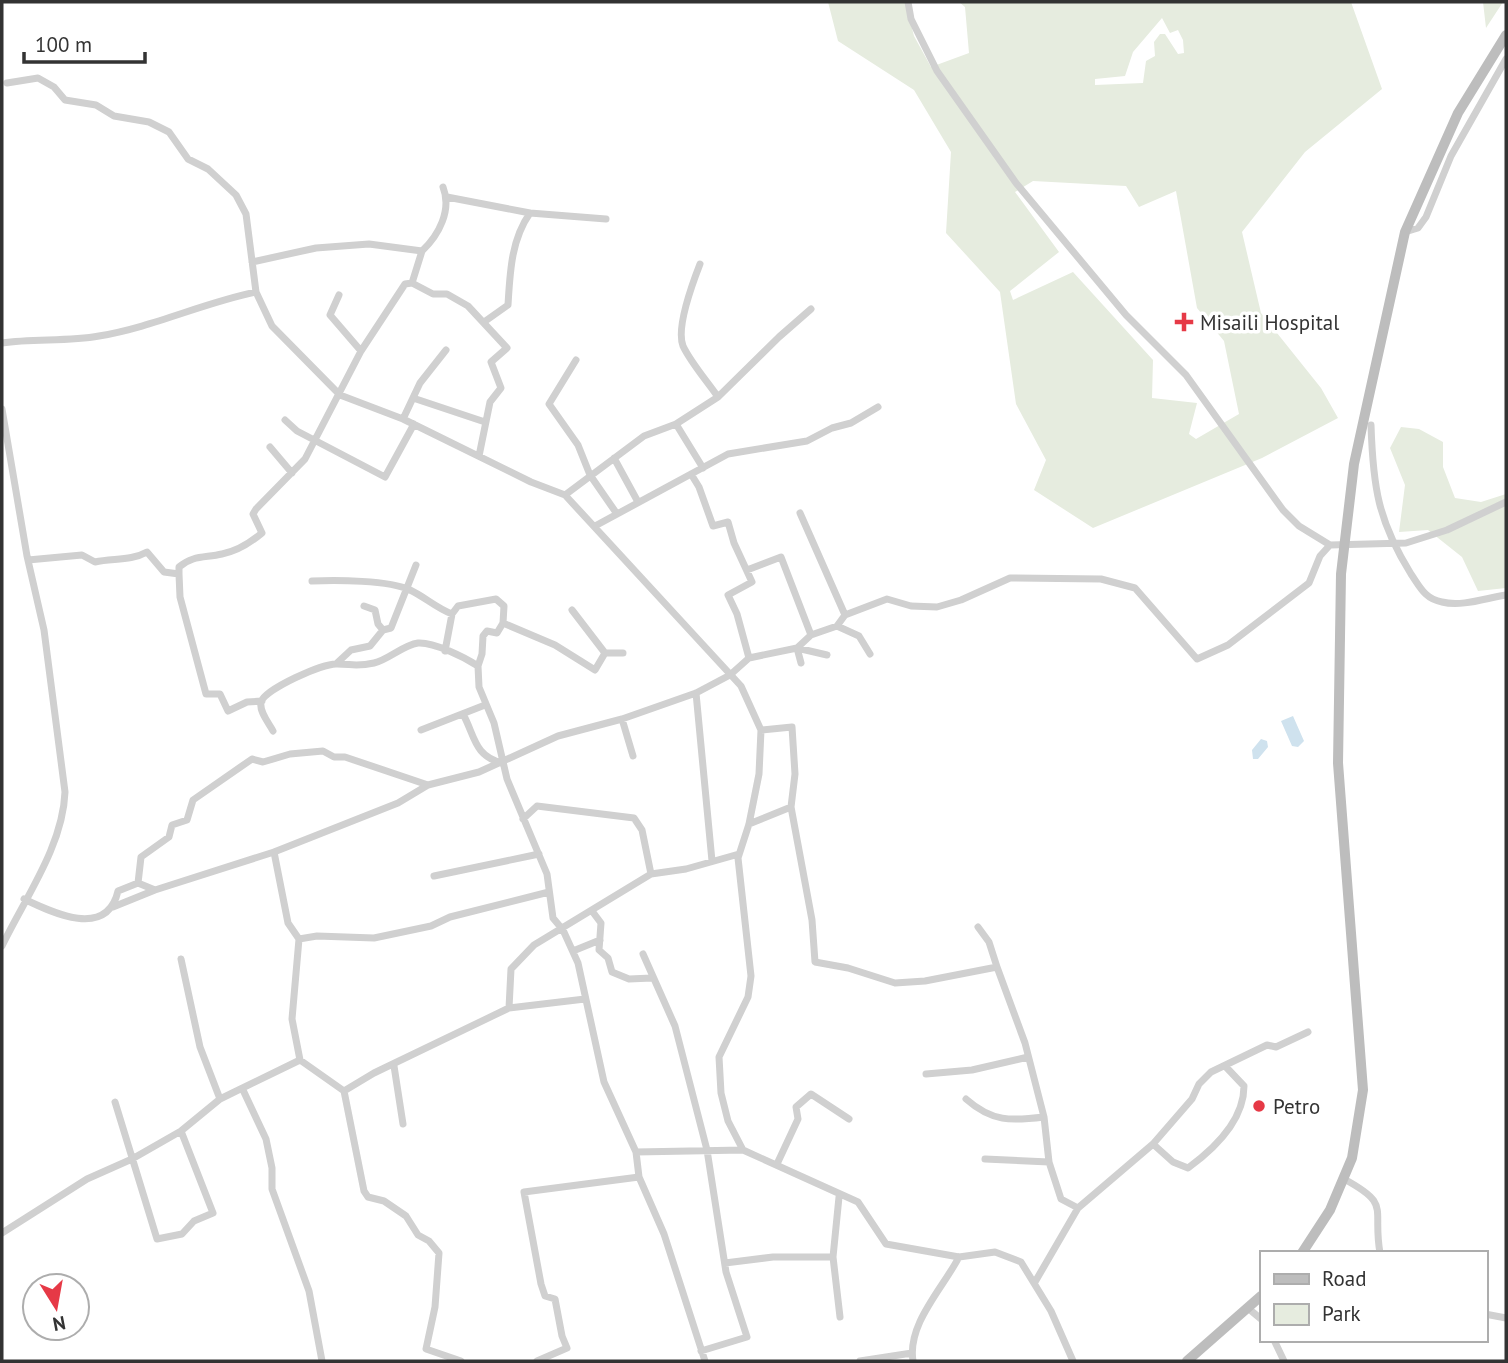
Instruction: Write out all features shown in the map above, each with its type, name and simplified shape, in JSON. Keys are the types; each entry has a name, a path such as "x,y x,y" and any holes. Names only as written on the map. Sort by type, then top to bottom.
{"main road":[{"path":"1303,1251 1330,1210 1344,1178 1359,1124 1363,1090 1338,763 1341,574 1354,464 1363,412 1405,232 1458,113 1506,34"},
{"path":"1187,1361 1260,1297"}],"street":[{"path":"908,2 911,19 937,71 1016,183 1126,315 1186,375 1283,510 1299,526 1331,545 1392,544 1420,540 1506,502"},
{"path":"1405,232 1418,228 1426,216 1451,156 1506,59"},
{"path":"7,83 38,78 54,87 65,100 96,105 114,116 149,122 169,132 188,159 208,169 236,195 246,214 256,292 272,326 340,395 403,419 565,495 741,686 761,730 759,774 740,854 751,976 748,997 719,1057 721,1093 728,1121 743,1150"},
{"path":"412,283 422,251 435,239 445,212 447,197 443,187"},
{"path":"447,197 530,213 606,219"},
{"path":"484,322 508,304 514,250 521,226 530,213"},
{"path":"252,262 316,247 369,244 422,251"},
{"path":"700,264 685,313 681,338 684,348 718,397"},
{"path":"416,565 409,589 391,628 383,630 370,646 351,650 341,662 283,684 262,701 247,702 228,710 220,694 206,694 180,597 179,567 189,559 241,548 262,533 253,514 292,474 315,441 361,351 405,284 412,283 433,294 447,294 468,306 507,348 491,362 501,388 490,402 478,456"},
{"path":"2,343 96,337 164,321 228,298 256,292"},
{"path":"339,295 330,315 361,351"},
{"path":"565,495 644,436 676,424 718,397 811,309"},
{"path":"403,419 419,383 446,350"},
{"path":"576,360 549,404 582,452 590,475 617,514"},
{"path":"413,398 485,422"},
{"path":"595,526 728,454 807,441 832,428 852,423 878,407"},
{"path":"2,408 52,679 65,792 65,812 50,852 2,946"},
{"path":"285,420 315,441 385,477 414,424"},
{"path":"676,424 703,468"},
{"path":"1371,425 1373,470 1380,508 1392,544 1423,594 1441,602 1463,603 1506,595"},
{"path":"270,447 292,474"},
{"path":"614,458 638,502"},
{"path":"691,474 699,487 713,526 728,522 752,582 728,595 737,614 749,658"},
{"path":"800,513 845,615"},
{"path":"797,648 810,635 837,626 845,615 887,599 911,606 937,607 961,600 1010,578 1101,579 1135,588 1197,659 1228,645 1309,583 1320,556 1331,545"},
{"path":"28,560 82,555 95,562 116,557 126,560 147,552 164,572 179,574"},
{"path":"747,570 781,557 810,635"},
{"path":"312,581 340,580 409,589 452,614"},
{"path":"445,651 452,614 458,606 496,599 504,606 502,623 497,633 487,631 483,636 478,666 485,705 494,723 502,763 539,854 553,918 563,930 579,963 604,1082 636,1152 639,1177 664,1234 705,1361"},
{"path":"364,606 375,610 378,624 383,630"},
{"path":"572,611 606,653"},
{"path":"502,623 555,645 594,670 606,653"},
{"path":"837,626 859,636 870,654"},
{"path":"335,663 352,667 374,663 417,643 459,654 478,666"},
{"path":"24,899 64,918 90,917 155,890 274,852 361,819 428,785 502,763 558,736 622,719 696,693 730,675 749,658 797,648 827,655"},
{"path":"797,648 801,663"},
{"path":"606,653 624,653"},
{"path":"696,693 712,861"},
{"path":"262,701 262,712 273,731"},
{"path":"421,730 485,705"},
{"path":"463,713 476,747 487,759 502,763"},
{"path":"622,719 633,756"},
{"path":"761,730 792,727 795,774 791,807 812,920 815,962 848,968 895,983 925,981 997,967"},
{"path":"138,883 141,857 169,837 172,825 187,820 193,800 252,759 261,759 263,762 290,754 323,751 334,757 345,757 428,785"},
{"path":"523,819 537,806 634,818 642,830 651,874"},
{"path":"749,824 791,807"},
{"path":"274,852 288,923 299,939 292,1019 300,1060 344,1091 368,1197 384,1201 406,1216 418,1235 429,1241 439,1253 435,1307 426,1349 461,1361"},
{"path":"434,876 539,854"},
{"path":"509,1007 511,969 534,945 563,930 651,874 686,869 740,854"},
{"path":"113,907 118,891 138,883 155,890"},
{"path":"299,939 317,936 374,938 431,926 450,917 549,892"},
{"path":"592,911 601,923 599,950 608,958 611,972 629,979 652,978"},
{"path":"978,927 989,942 1028,1057 1044,1118 1049,1162 1061,1199 1078,1208"},
{"path":"573,951 600,940"},
{"path":"643,954 675,1026 707,1150 725,1263 747,1337 701,1351"},
{"path":"181,959 200,1047 220,1099"},
{"path":"344,1091 374,1073 394,1066 509,1007 585,999"},
{"path":"1034,1282 1078,1208 1153,1144 1192,1099 1199,1084 1211,1072 1267,1045 1276,1048 1308,1032"},
{"path":"926,1074 972,1070 1028,1057"},
{"path":"2,1233 87,1180 132,1159 181,1131 220,1099 300,1060"},
{"path":"394,1066 403,1124"},
{"path":"1153,1144 1173,1162 1188,1168 1210,1152 1239,1112 1244,1100 1244,1086 1226,1067"},
{"path":"243,1090 266,1139 272,1168 272,1189 309,1291 322,1361"},
{"path":"777,1164 798,1119 796,1107 811,1094 849,1119"},
{"path":"966,1099 982,1114 1008,1120 1044,1118"},
{"path":"115,1102 157,1239 188,1231 194,1221 213,1213 181,1131"},
{"path":"636,1152 743,1150 839,1196 858,1202 886,1244 960,1257 995,1252 1021,1262 1034,1282 1073,1361"},
{"path":"985,1159 1049,1162"},
{"path":"537,1361 568,1348 562,1336 555,1298 545,1296 541,1284 524,1192 639,1177"},
{"path":"1344,1178 1370,1193 1375,1201 1380,1251"},
{"path":"839,1196 833,1257 840,1317"},
{"path":"725,1263 773,1257 833,1257"},
{"path":"860,1361 913,1357 919,1322 960,1257"},
{"path":"1249,1309 1260,1318"},
{"path":"1487,1314 1506,1318"},
{"path":"1274,1342 1284,1361"}],"green space":[{"path":"828,2 905,2 914,36 931,67 969,53 965,7 959,2 1351,2 1382,89 1305,152 1242,232 1261,313 1321,388 1338,418 1262,458 1093,528 1034,490 1046,460 1016,404 1000,292 946,233 951,152 914,90 838,41","holes":["1162,18 1170,33 1178,30 1183,40 1184,53 1178,54 1165,34 1160,34 1154,42 1155,56 1146,61 1143,83 1095,85 1095,79 1125,76 1133,52","1033,181 1126,186 1139,207 1176,191 1197,308 1224,341 1239,414 1196,439 1189,434 1197,403 1152,398 1153,360 1073,272 1013,300 1010,291 1059,252 1015,192"]},
{"path":"1483,2 1503,2 1486,28"},
{"path":"1401,427 1419,429 1443,442 1443,467 1455,498 1481,502 1506,494 1506,588 1478,591 1462,557 1428,530 1399,532 1405,485 1390,448"}],"water":[{"path":"1293,716 1304,741 1298,747 1292,746 1281,721"},
{"path":"1261,739 1267,741 1268,747 1258,759 1253,759 1252,750"}],"place":[{"name":"Misaili Hospital","path":"1184,322"},
{"name":"Petro","path":"1259,1106"}]}
